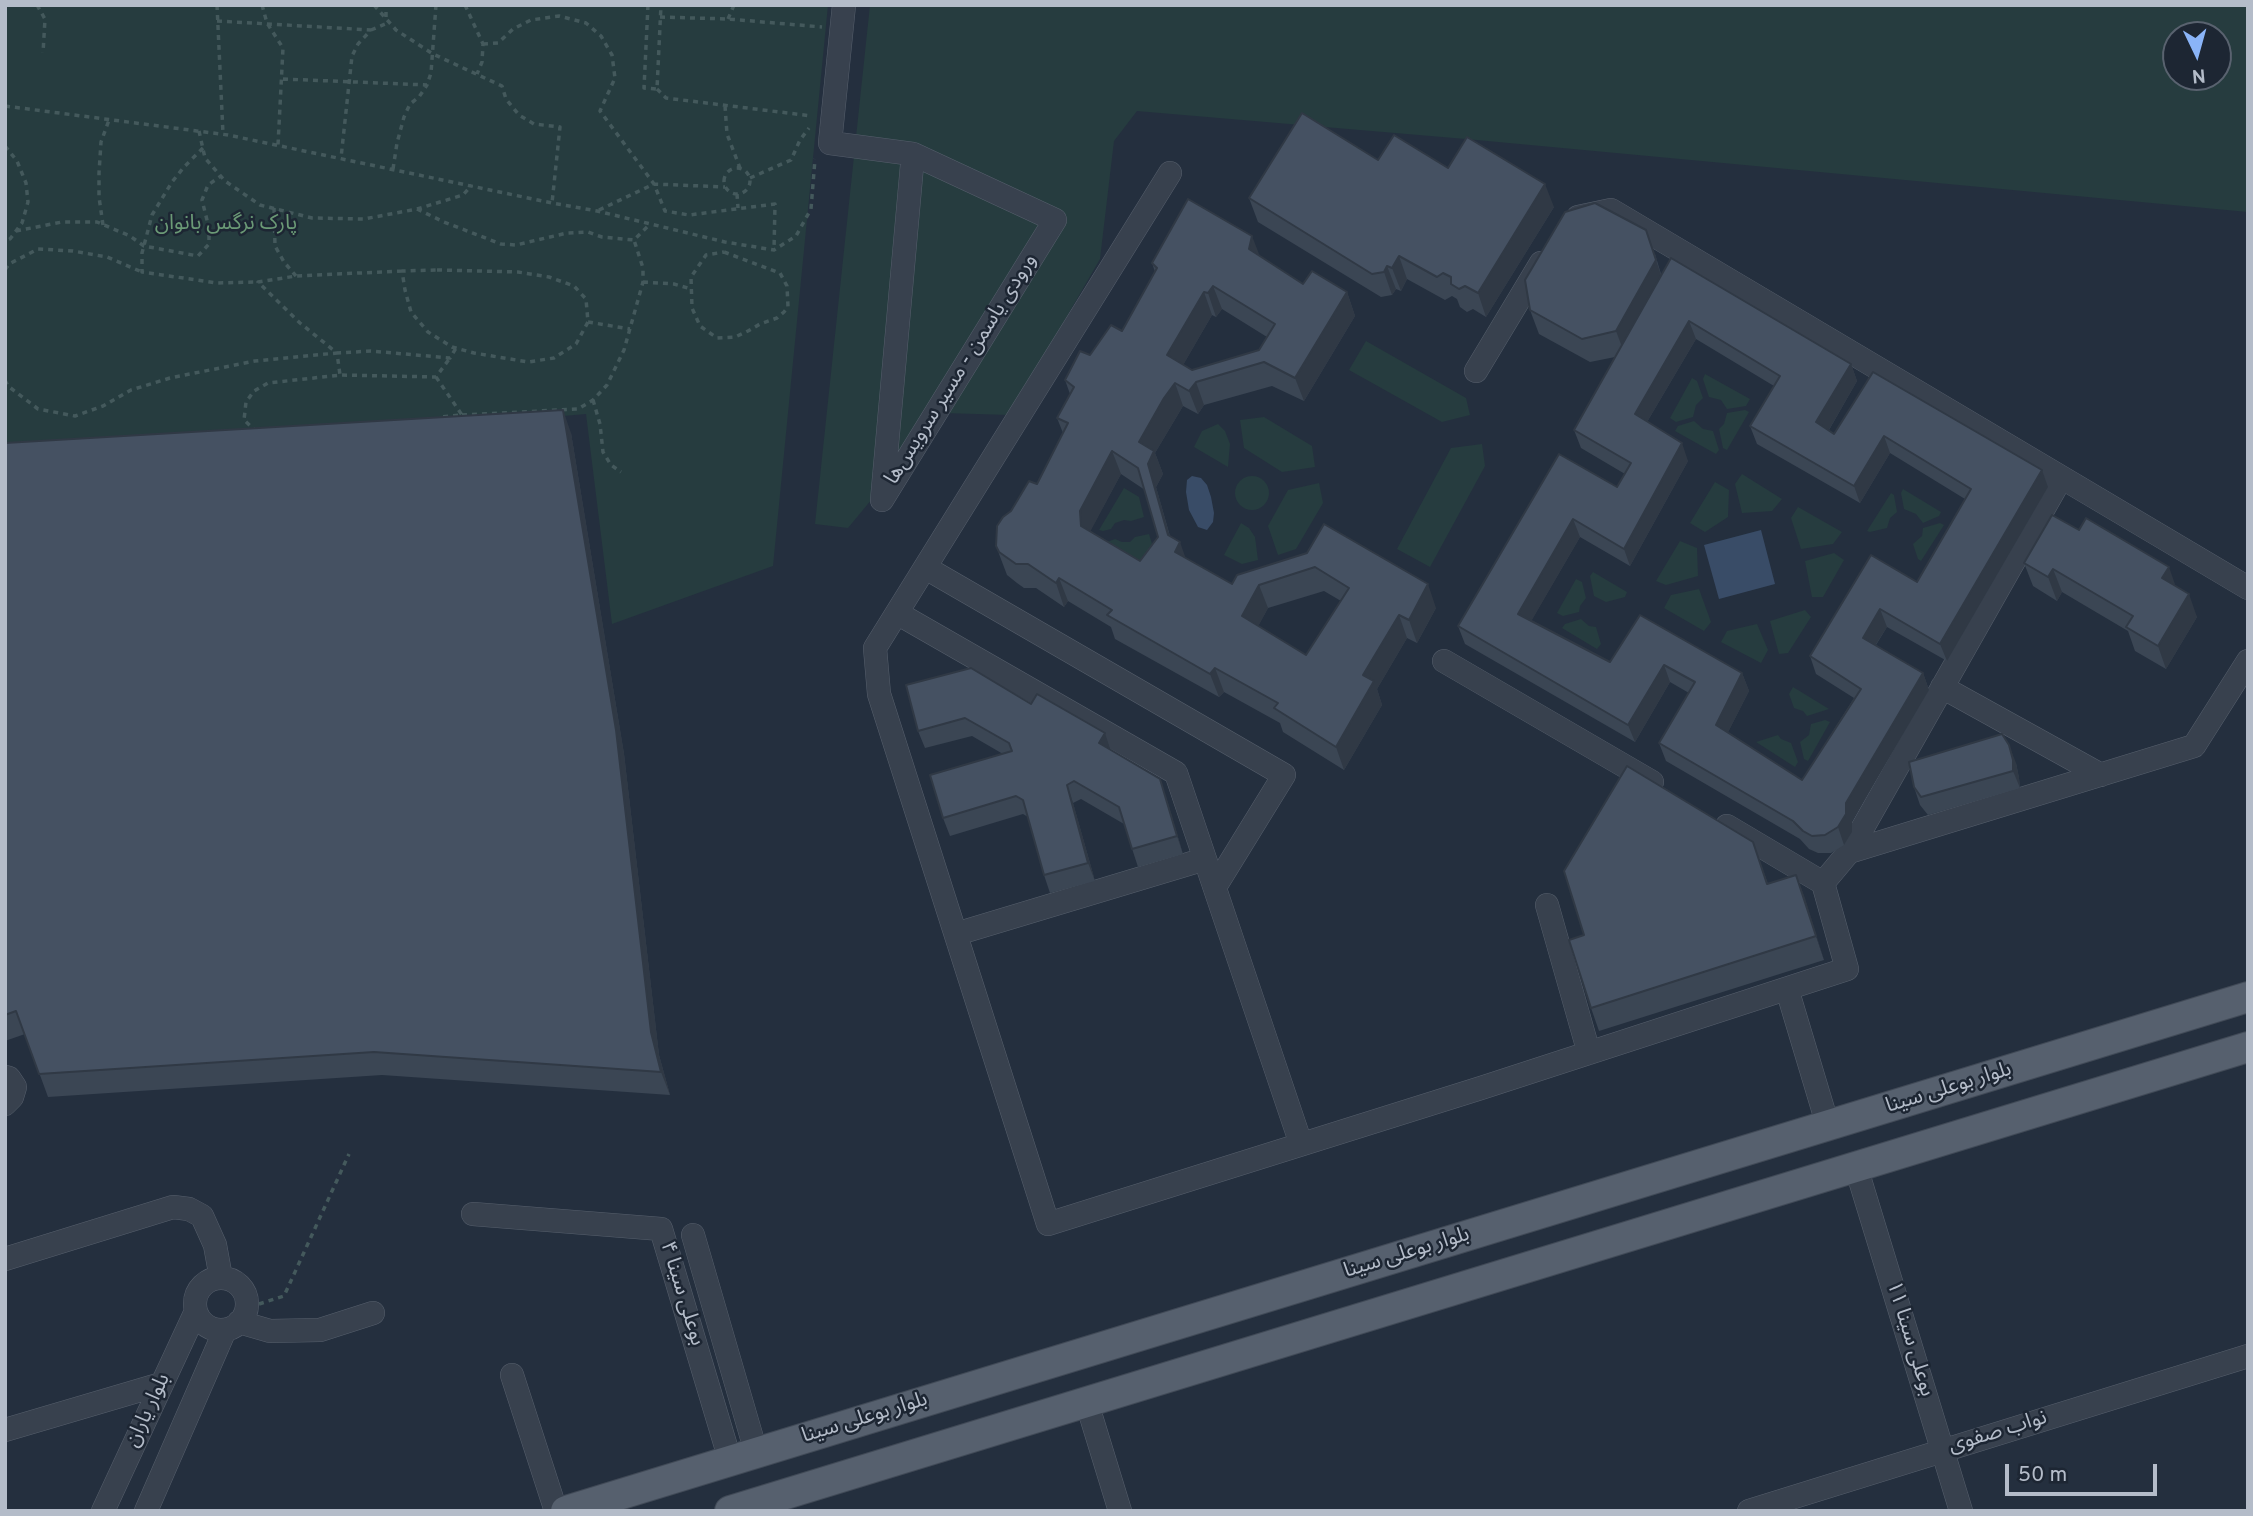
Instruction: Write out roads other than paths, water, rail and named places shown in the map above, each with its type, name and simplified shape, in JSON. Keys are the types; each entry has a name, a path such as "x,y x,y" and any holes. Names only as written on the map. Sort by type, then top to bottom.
{"main road":[{"name":"بلوار بوعلی سینا","path":"566,1511 741,1449 1828,1126 2248,998"},
{"path":"741,1449 749,1505 2248,1047"}],"street":[{"path":"834,11 830,143 913,154"},
{"name":"ورودی یاسمن - مسیر سرویس‌ها","path":"913,154 1055,220 882,500 887,445 913,154"},
{"path":"1170,173 875,648 879,694 1048,1224 1847,969 1824,883 1705,813"},
{"path":"1476,371 1567,220 1611,211 2248,589"},
{"path":"1824,883 1849,852 2061,478"},
{"path":"926,568 1284,775 1215,887"},
{"path":"897,613 1176,773 1301,1144"},
{"path":"1444,661 1669,793"},
{"path":"1849,852 2194,746 2248,661"},
{"path":"1942,687 2101,775"},
{"path":"956,934 1205,859"},
{"path":"1546,905 1589,1053"},
{"path":"1787,989 1828,1126"},
{"path":"5,1077 9,1078 15,1087 12,1097 5,1104"},
{"name":"بوعلی سینا ۱۱","path":"1856,1167 1961,1511"},
{"path":"5,1259 173,1208 189,1209 202,1216 215,1245 221,1278"},
{"name":"بوعلی سینا ۴","path":"473,1214 661,1229 695,1339 741,1449"},
{"name":"بوعلی سینا ۴","path":"693,1235 721,1332 741,1449"},
{"path":"221,1278 241,1287 247,1300 237,1320 216,1330 200,1319 195,1303 200,1288 214,1279 221,1278"},
{"name":"بلوار یاران","path":"103,1511 196,1311"},
{"path":"237,1320 270,1331 320,1330 373,1313"},
{"name":"بلوار یاران","path":"146,1511 237,1320"},
{"path":"695,1339 721,1332"},
{"name":"نواب صفوی","path":"1749,1511 2248,1356"},
{"path":"512,1375 556,1511"},
{"path":"5,1430 161,1384"},
{"path":"1086,1400 1120,1511"}],"water":[{"path":"1192,476 1201,478 1211,497 1213,522 1207,530 1198,527 1189,510 1187,480"},
{"path":"1761,530 1775,584 1719,599 1704,545"}],"park label":[{"name":"پارک نرگس بانوان","path":"226,225"}]}
